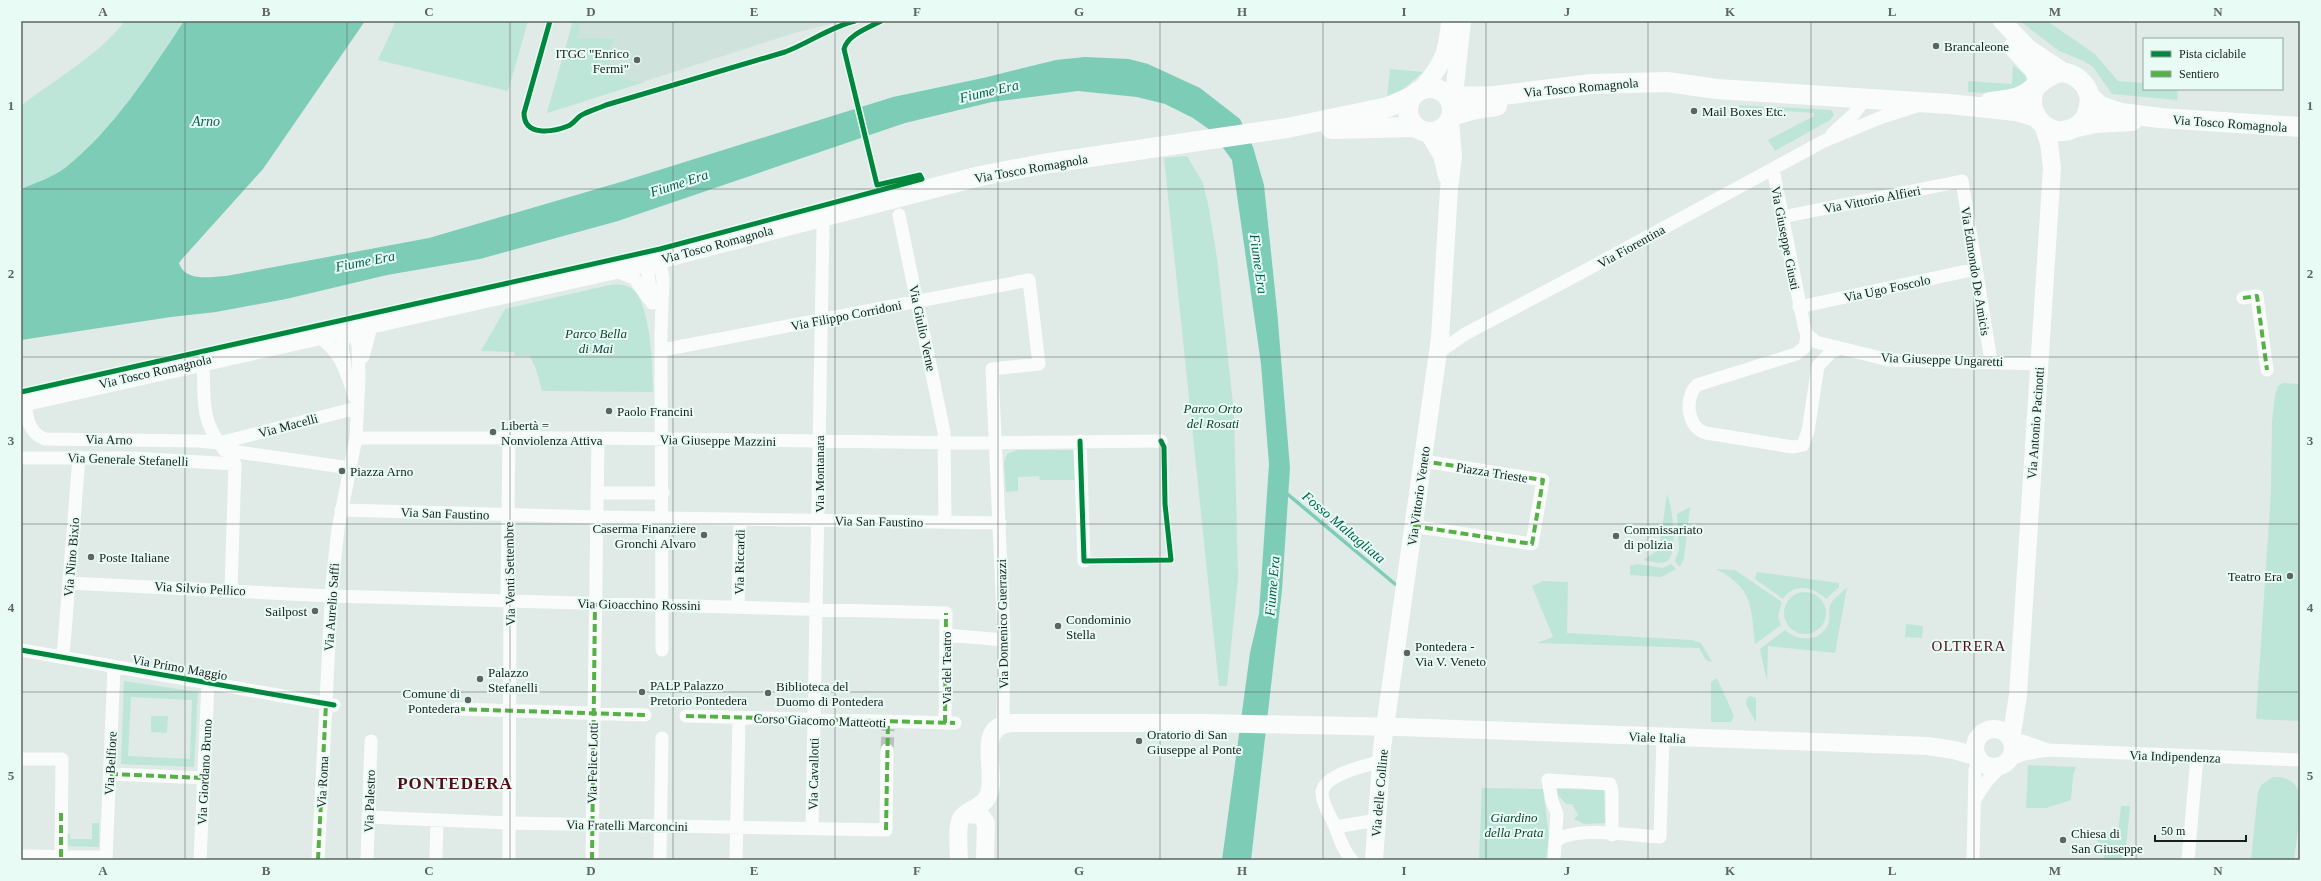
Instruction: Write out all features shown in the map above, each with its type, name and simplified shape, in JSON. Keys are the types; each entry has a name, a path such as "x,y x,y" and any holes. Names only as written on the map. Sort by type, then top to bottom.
{"main road":[{"path":"2065,73 2079,79 2086,87 2089,96 2087,115 2071,129 2056,131 2039,121 2032,102 2037,85 2048,76 2065,73"},
{"name":"Via Tosco Romagnola","path":"1448,96 1495,96 1625,82 1667,82 1713,89 1949,104 2016,112 2039,121"},
{"name":"Via Tosco Romagnola","path":"1949,104 2009,100 2024,95 2037,85"},
{"path":"1287,128 1316,129 1422,130 1440,130 1451,118 1452,106 1448,96 1437,89 1418,93 1408,110 1410,119 1422,130"},
{"name":"Via Tosco Romagnola","path":"1451,118 1480,108 1572,97 1692,93 1713,89"},
{"name":"Via Tosco Romagnola","path":"22,401 651,261 980,176 1287,128 1388,107 1418,93"},
{"name":"Via Tosco Romagnola","path":"2089,96 2097,104 2107,109 2160,118 2300,128"},
{"name":"Via Tosco Romagnola","path":"2071,129 2094,123 2160,118"}],"street":[{"path":"1418,93 1444,57 1450,21"},
{"path":"1448,96 1454,88 1456,81 1462,21"},
{"path":"1992,21 2006,41 2032,68 2037,85"},
{"path":"2002,21 2028,48 2065,73"},
{"path":"1822,96 1836,102 1841,107 1843,115 1839,128"},
{"name":"Via Fiorentina","path":"1824,141 1871,100 1874,110 1859,126"},
{"name":"Via Fiorentina","path":"1438,353 1465,334 1824,141 1859,126 1928,102"},
{"name":"Via Vittorio Veneto","path":"1386,727 1438,353 1449,189 1453,157 1451,118"},
{"name":"Via Antonio Pacinotti","path":"2012,741 2017,704 2052,168 2049,143 2039,121"},
{"name":"Via Antonio Pacinotti","path":"2052,168 2061,142 2071,129"},
{"name":"Via Vittorio Veneto","path":"1422,130 1442,155 1449,189"},
{"name":"Via Giuseppe Giusti","path":"1772,168 1799,307"},
{"name":"Via Vittorio Alfieri","path":"1782,217 1962,181"},
{"name":"Via Edmondo De Amicis","path":"1962,181 1991,361"},
{"name":"Via Giulio Verne","path":"899,215 918,301 945,442 945,522"},
{"name":"Via Montanara","path":"814,720 819,520 823,228"},
{"path":"663,292 671,266 687,252"},
{"path":"661,332 652,303 648,274 651,261 661,268 663,292 661,332 663,439 662,650"},
{"name":"Via Ugo Foscolo","path":"1799,307 1976,269"},
{"path":"611,270 634,278 652,303"},
{"name":"Via Filippo Corridoni","path":"662,350 1029,280"},
{"name":"Via Domenico Guerrazzi","path":"1006,724 1003,715 1004,640 992,369 1039,364 1029,280"},
{"path":"2243,298 2257,296 2267,370"},
{"path":"1799,307 1807,335 1806,345 1799,352"},
{"path":"341,510 356,438 356,405 359,377 372,323"},
{"path":"356,405 345,366 342,347 346,328 352,332 356,338 359,377"},
{"path":"317,335 335,349 345,366"},
{"name":"Via Giuseppe Ungaretti","path":"1807,335 1816,342 1889,360 1991,361 2039,364"},
{"path":"1818,366 1830,353 1840,348"},
{"path":"1799,352 1812,354 1818,361 1807,437 1801,446 1793,447 1704,433 1695,424 1689,401 1691,393 1697,385 1799,352"},
{"path":"203,360 204,395 207,423 235,464 231,590"},
{"name":"Via Arno","path":"22,401 32,430 36,435 45,439 200,441 222,447 350,468"},
{"name":"Via Macelli","path":"222,447 356,405"},
{"name":"Via Giuseppe Mazzini","path":"356,438 598,438 945,442 1161,441"},
{"name":"Via Venti Settembre","path":"509,438 507,594 510,601 511,711 509,860"},
{"name":"Via Felice Lotti","path":"592,860 598,438"},
{"path":"1080,441 1084,561"},
{"name":"Via Nino Bixio","path":"63,657 79,457"},
{"name":"Via Generale Stefanelli","path":"21,458 131,458 235,464"},
{"name":"Piazza Trieste","path":"1413,526 1532,544 1543,480 1423,461"},
{"path":"598,493 663,493"},
{"name":"Via San Faustino","path":"341,510 597,517 1000,523"},
{"name":"Via Aurelio Saffi","path":"330,704 331,596 341,510"},
{"name":"Via Riccardi","path":"738,606 740,519"},
{"name":"Via Silvio Pellico","path":"69,583 331,596"},
{"name":"Via Gioacchino Rossini","path":"331,596 817,608 946,613"},
{"name":"Via del Teatro","path":"946,613 950,723"},
{"path":"946,635 1004,640"},
{"name":"Via Primo Maggio","path":"21,650 330,704"},
{"name":"Via Belfiore","path":"106,859 114,666"},
{"name":"Via Antonio Pacinotti","path":"1992,730 2008,708 2018,678"},
{"name":"Via Giordano Bruno","path":"200,860 208,683"},
{"name":"Via Roma","path":"318,860 330,704"},
{"path":"457,709 645,715"},
{"name":"Corso Giacomo Matteotti","path":"686,716 814,720 888,725 950,723"},
{"path":"736,860 739,718"},
{"name":"Via Cavallotti","path":"812,829 814,720"},
{"path":"958,860 960,824 966,814 982,803 988,794 990,739 996,728 1006,724 1209,723 1386,727"},
{"name":"Viale Italia","path":"1386,727 1928,746 1978,752"},
{"name":"Via delle Colline","path":"1374,860 1381,761 1386,727"},
{"path":"1972,860 1974,801 1978,752 1983,734 1992,730 2003,732 2012,741 2013,751 2006,763 1987,781 1974,801"},
{"path":"1556,841 1567,835 1583,833 1660,837 1663,737"},
{"path":"660,860 662,738"},
{"name":"Via Palestro","path":"367,860 371,741"},
{"name":"Via Indipendenza","path":"2012,741 2022,741 2049,750"},
{"name":"Via Fratelli Marconcini","path":"368,817 509,823 886,830 887,750"},
{"name":"Via Indipendenza","path":"2006,763 2024,754 2049,750 2300,760"},
{"path":"1978,752 1988,766 2006,763"},
{"path":"2188,860 2198,757"},
{"path":"21,759 62,759 61,857"},
{"path":"1352,860 1344,849 1323,798 1325,785 1334,777 1381,761"},
{"path":"110,774 204,778"},
{"path":"1554,860 1557,814 1552,801 1548,780 1610,784 1612,791 1612,835"},
{"path":"966,814 977,814 985,819 985,860"},
{"path":"1557,814 1569,826 1583,833"},
{"path":"436,860 438,820"},
{"path":"1335,827 1377,820"},
{"path":"21,856 106,859"}],"shaded area":[{"name":"ITGC \"Enrico Fermi\"","path":"573,21 841,21 791,34 547,113"}],"green space":[{"path":"125,21 184,21 130,99 98,137 65,168 44,180 21,189 21,106 102,46"},
{"path":"396,21 528,21 508,91 378,60"},
{"path":"573,21 581,21 577,38 614,39 610,49 609,58 610,65 614,71 619,76 626,79 645,82 547,113"},
{"path":"2020,21 2047,21 2095,54 2118,81 2143,83 2143,90 2178,90 2177,100 2112,94 2093,67 2084,61 2059,51"},
{"path":"2013,65 2025,75 2026,81 2021,86 2015,89 1999,92 1968,92 1968,81 2012,84"},
{"path":"1390,69 1423,72 1400,92 1387,98"},
{"path":"1739,105 1831,110 1834,115 1830,120 1775,151 1768,140 1814,116 1814,113 1740,108"},
{"name":"Parco Orto del Rosati","path":"1187,156 1203,183 1209,209 1217,258 1234,413 1238,578 1227,686 1219,686 1164,158"},
{"name":"Parco Bella di Mai","path":"615,284 631,288 638,295 643,307 650,337 653,392 542,391 536,369 530,356 515,356 514,352 481,351 505,309"},
{"path":"2283,383 2300,384 2300,721 2256,719 2271,491 2272,422 2275,395 2278,386"},
{"path":"1018,450 1073,450 1075,480 1040,480 1039,476 1018,477 1018,491 1006,492 1004,462 1007,454"},
{"path":"1667,494 1671,508 1674,539 1671,556 1667,561 1662,563 1643,560 1657,551 1660,543"},
{"path":"1690,507 1684,558 1680,567 1675,561 1679,550 1677,514"},
{"path":"1637,564 1663,568 1671,564 1676,569 1661,577 1630,575 1630,566"},
{"path":"1716,569 1735,570 1782,602 1778,616 1781,625 1755,644 1751,609 1744,591 1737,583"},
{"path":"1757,572 1839,583 1839,587 1826,599 1810,589 1798,588 1793,590 1783,599 1755,579"},
{"path":"1543,581 1568,582 1567,633 1692,640 1701,643 1712,662 1706,660 1699,648 1537,643 1553,637 1532,586"},
{"path":"1847,587 1835,653 1768,646 1767,682 1760,649 1785,630 1796,637 1802,638 1820,635 1828,625 1829,608 1831,604"},
{"path":"1805,592 1820,598 1826,613 1820,628 1805,634 1790,628 1784,613 1790,598"},
{"path":"1906,624 1923,626 1922,638 1905,637"},
{"path":"1717,678 1734,716 1731,722 1711,722 1711,682"},
{"path":"124,681 198,692 194,767 121,764","holes":["131,697 192,700 190,759 128,756"]},
{"path":"1750,696 1756,698 1756,723 1746,704 1747,698"},
{"path":"151,716 168,716 167,733 151,732"},
{"path":"2028,765 2076,767 2073,775 2071,800 2046,808 2026,808"},
{"path":"2273,777 2284,778 2293,782 2299,794 2300,812 2294,860 2251,860 2258,792 2261,785"},
{"name":"Giardino della Prata","path":"1482,788 1543,789 1549,836 1546,860 1479,860"},
{"path":"1557,789 1604,790 1605,823 1584,824 1574,819 1578,815 1572,804 1566,804 1558,795"},
{"path":"2121,806 2130,806 2125,860 2104,860 2104,847 2095,839 2104,839 2105,832 2118,833"},
{"path":"92,823 99,823 99,847 64,846 64,834 70,834 70,839 92,839"}],"water":[{"path":"184,21 365,21 263,169 179,263 182,269 187,273 199,277 226,276 429,238 624,181 893,97 983,78 1056,60 1085,57 1129,59 1148,64 1200,88 1240,119 1253,147 1264,185 1277,310 1290,468 1282,590 1251,860 1222,860 1250,653 1259,614 1269,464 1261,364 1232,160 1210,130 1193,118 1165,104 1137,97 1078,91 992,102 905,123 618,221 480,259 387,275 286,299 216,312 171,317 21,340 21,189 44,180 65,168 99,136 130,99"}],"waterway":[{"name":"Fosso Maltagliata","path":"1285,492 1395,584"}],"tunnel":[{"path":"887,750 888,729"}],"marked path":[{"path":"2243,298 2257,296 2267,370"},
{"path":"1413,526 1532,544 1543,480 1423,461"},
{"path":"592,860 595,603"},
{"path":"945,723 946,613"},
{"path":"318,860 326,704 329,704"},
{"path":"457,709 645,715"},
{"path":"686,716 955,723"},
{"path":"886,830 888,722"},
{"path":"110,774 204,778"},
{"path":"61,813 61,857"}],"cycle path":[{"path":"550,21 524,113 525,121 529,126 540,131 555,130 568,126 583,114 606,105 785,52 837,27 855,21"},
{"path":"21,392 660,249 922,179 920,175 877,185 844,49 846,44 854,36 881,21"},
{"path":"1080,441 1084,561 1171,560 1165,504 1164,447 1161,441"},
{"path":"21,650 334,705"}],"place":[{"name":"Brancaleone","path":"1936,46"},
{"name":"ITGC \"Enrico Fermi\"","path":"637,60"},
{"name":"Mail Boxes Etc.","path":"1694,111"},
{"name":"Paolo Francini","path":"609,411"},
{"name":"Libertà = Nonviolenza Attiva","path":"493,432"},
{"name":"Piazza Arno","path":"342,471"},
{"name":"Caserma Finanziere Gronchi Alvaro","path":"704,535"},
{"name":"Commissariato di polizia","path":"1616,536"},
{"name":"Poste Italiane","path":"91,557"},
{"name":"Teatro Era","path":"2290,576"},
{"name":"Sailpost","path":"315,611"},
{"name":"Condominio Stella","path":"1058,626"},
{"name":"Pontedera - Via V. Veneto","path":"1407,653"},
{"name":"Palazzo Stefanelli","path":"480,679"},
{"name":"PALP Palazzo Pretorio Pontedera","path":"642,692"},
{"name":"Biblioteca del Duomo di Pontedera","path":"768,693"},
{"name":"Comune di Pontedera","path":"468,700"},
{"name":"Oratorio di San Giuseppe al Ponte","path":"1139,741"},
{"name":"Chiesa di San Giuseppe","path":"2063,840"}],"district":[{"name":"OLTRERA","path":"1969,646"},
{"name":"PONTEDERA","path":"455,783"}],"water label":[{"name":"Fiume Era","path":"989,91"},
{"name":"Arno","path":"206,121"},
{"name":"Fiume Era","path":"679,183"},
{"name":"Fiume Era","path":"365,261"},
{"name":"Fiume Era","path":"1259,264"},
{"name":"Fiume Era","path":"1272,586"}]}
